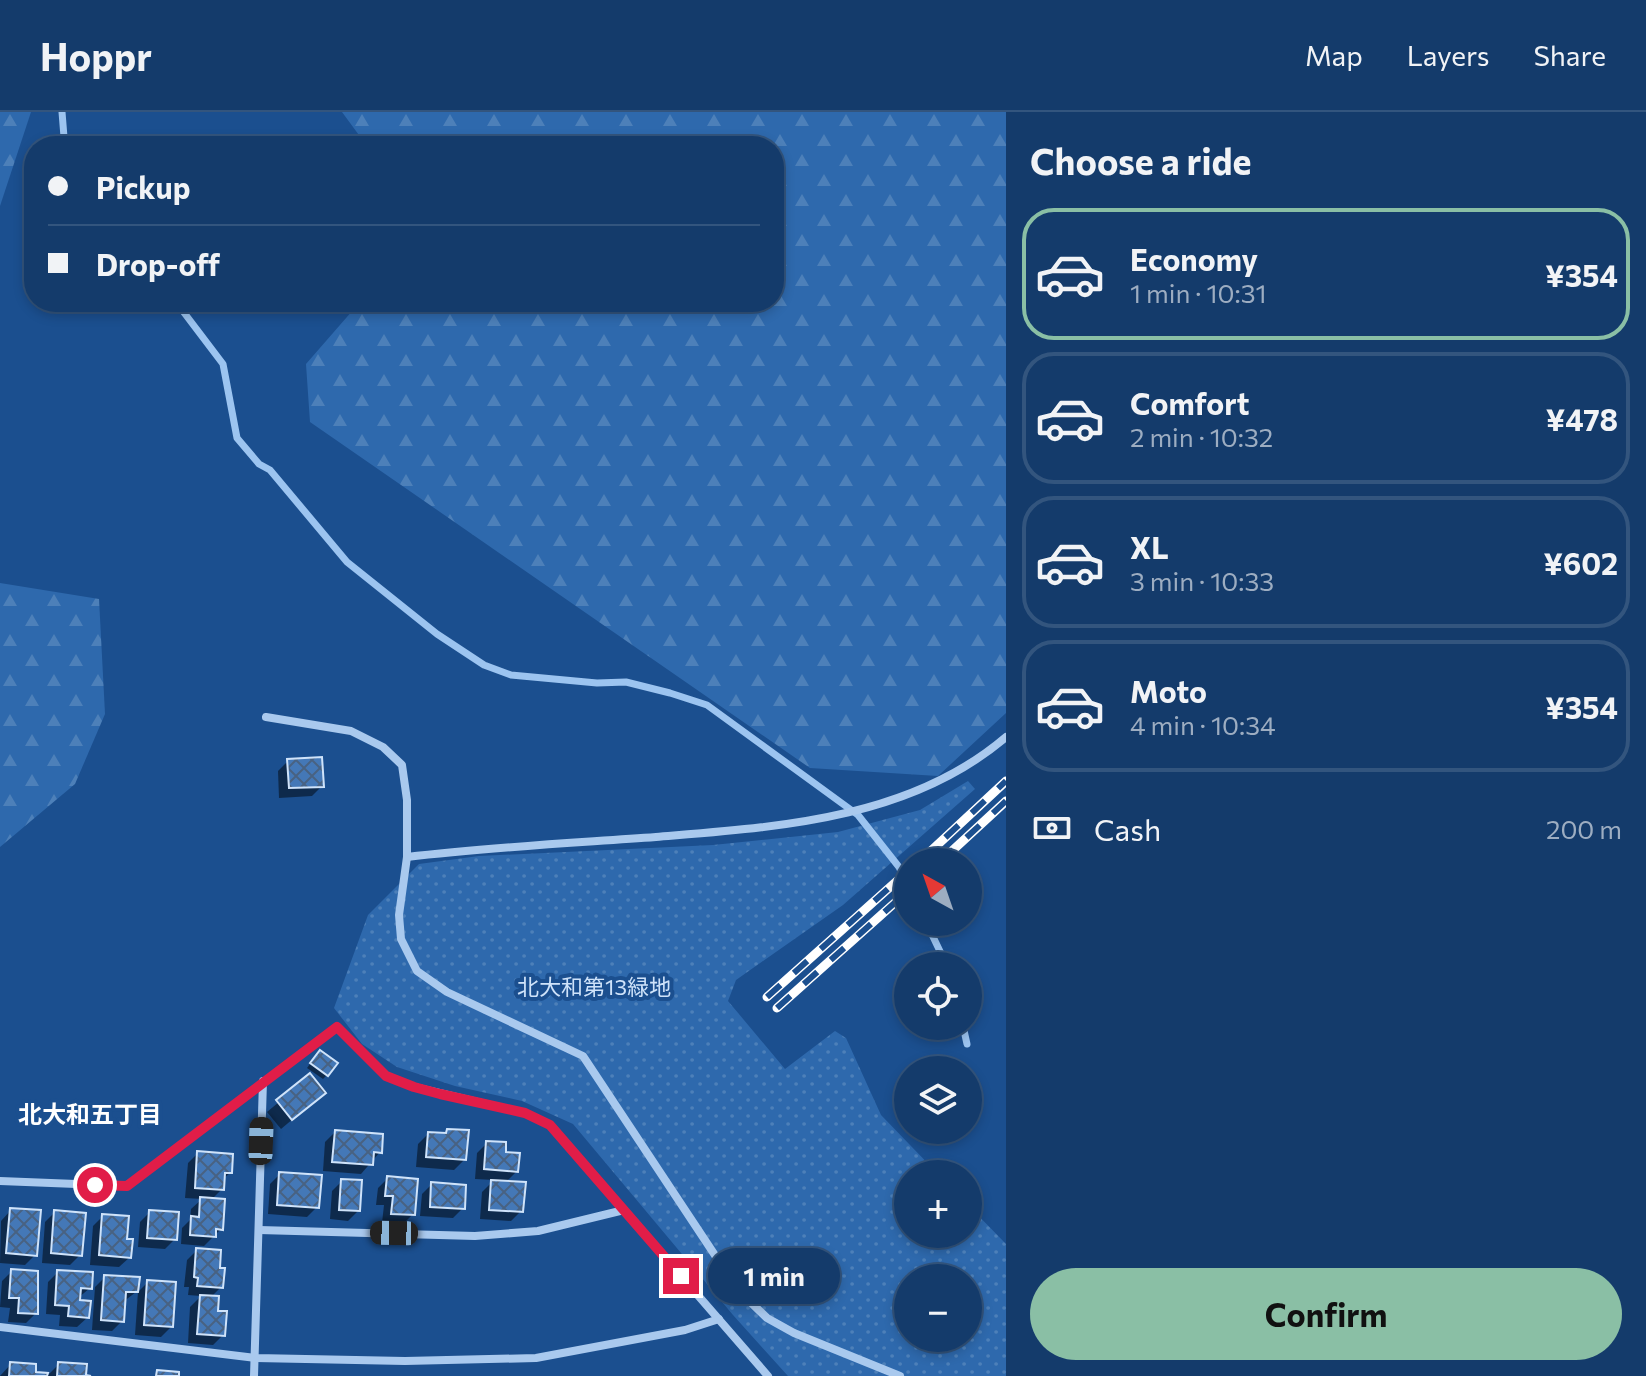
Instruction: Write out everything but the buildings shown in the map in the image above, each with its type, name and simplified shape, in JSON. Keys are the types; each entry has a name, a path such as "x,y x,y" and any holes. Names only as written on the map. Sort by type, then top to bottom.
{"street":[{"path":"266,717 351,731 383,747 402,765 407,800 407,857 399,915 401,939 417,971 447,992 583,1056 738,1290 767,1318 794,1333 900,1376"},
{"path":"407,857 779,827 876,805 927,787 990,751 1006,737"},
{"path":"0,1181 127,1186 337,1027 386,1076 427,1091 525,1113 550,1125 768,1376"},
{"path":"254,1376 263,1081"},
{"path":"259,1230 475,1236 538,1231 624,1210"},
{"path":"0,1327 256,1358 405,1361 536,1358 685,1330 719,1319"}],"green space":[{"path":"0,112 31,112 0,206"},
{"path":"342,112 1006,112 1006,713 938,776 810,768 310,422 306,364 351,312 784,312 784,136 360,136"},
{"path":"0,583 99,599 105,714 75,784 0,847"},
{"name":"北大和第13緑地","path":"968,781 975,789 908,848 894,848 894,860 843,905 736,980 728,1001 785,1069 835,1031 846,1038 881,1115 894,1128 894,1144 909,1144 924,1160 894,1160 894,1248 982,1248 982,1219 1006,1244 1006,1376 788,1376 573,1124 522,1101 455,1086 397,1067 362,1044 334,1008 368,915 419,864 479,856 713,845 838,832 920,810"}],"waterway":[{"path":"62,112 64,136"},
{"path":"184,312 223,364 237,438 259,464 270,470 347,562 437,634 484,665 511,675 597,683 626,682 707,705 858,815 894,861"},
{"path":"933,936 940,952"},
{"path":"966,1040 967,1044"}],"railway":[{"path":"934,848 1006,781"},
{"path":"955,848 1006,801"},
{"path":"767,997 894,884"},
{"path":"777,1008 894,904"}],"district":[{"name":"北大和五丁目","path":"90,1113"}],"route":[{"path":"95,1185 127,1186 337,1027 386,1076 440,1094 503,1106 550,1125 681,1276"}]}
